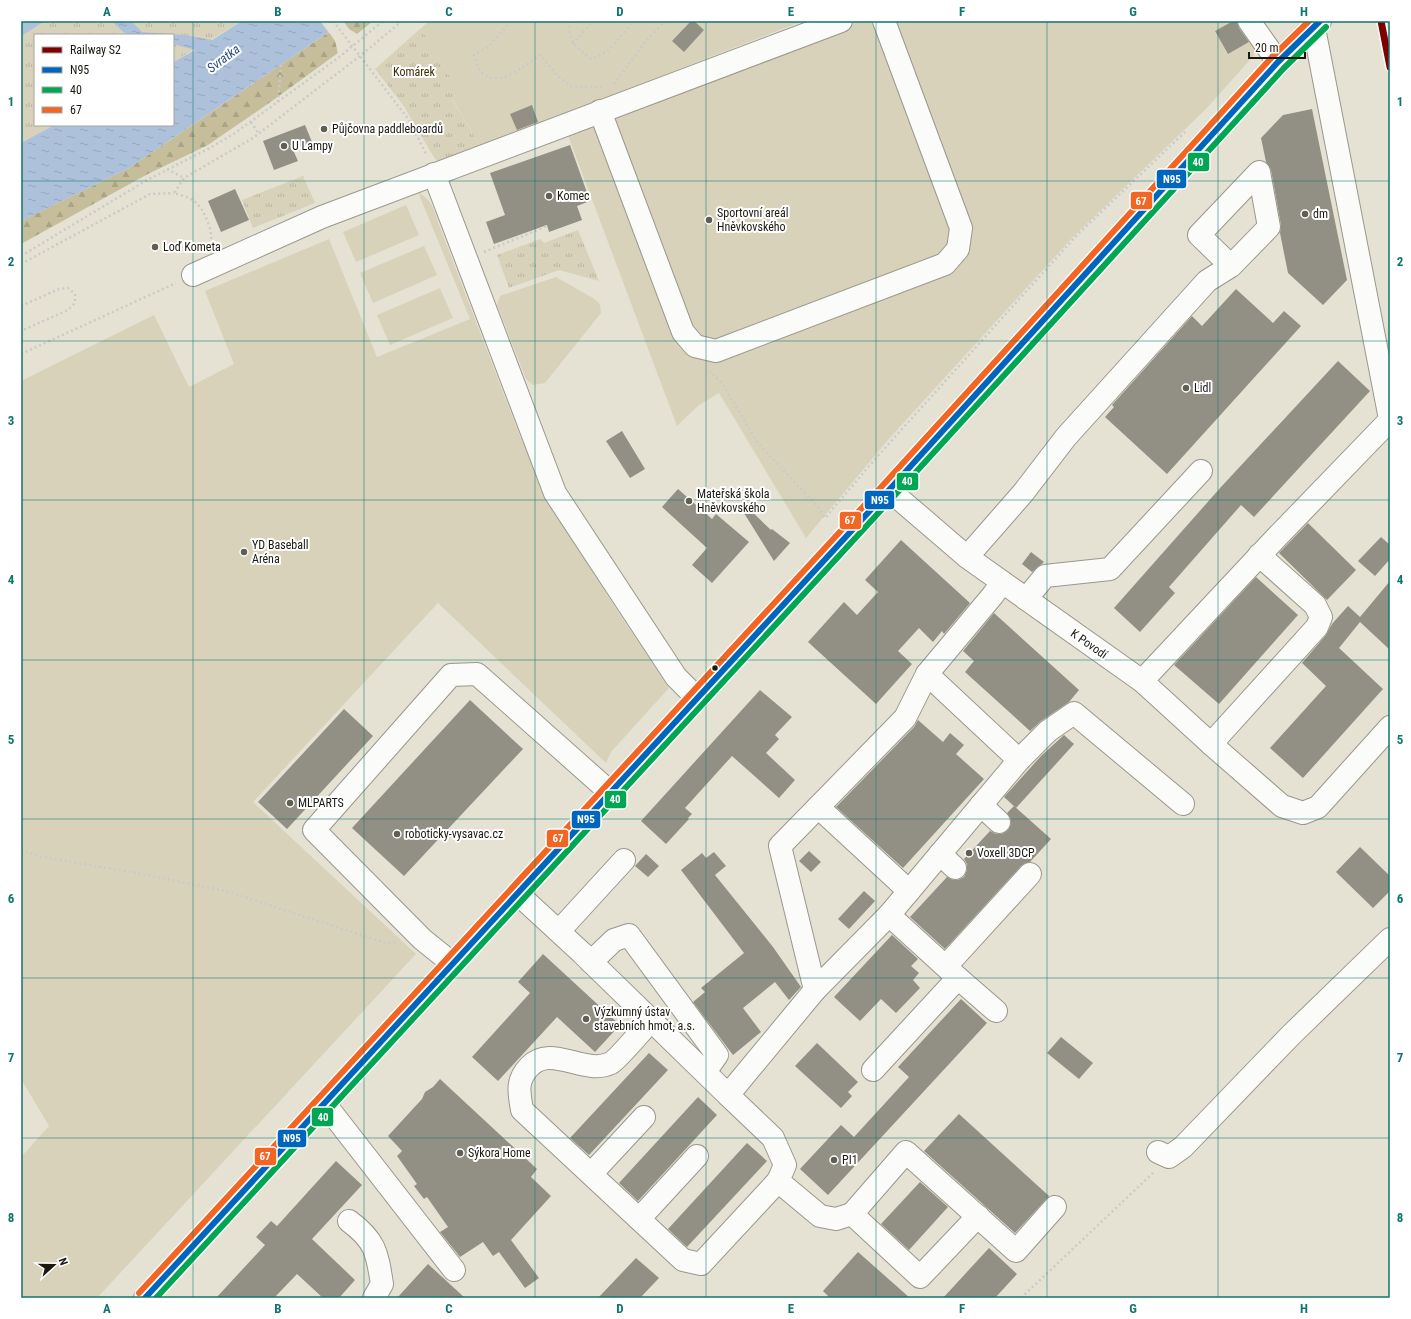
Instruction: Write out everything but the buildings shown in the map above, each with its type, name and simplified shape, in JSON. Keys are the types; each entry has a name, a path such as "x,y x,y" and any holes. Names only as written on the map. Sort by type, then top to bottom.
{"main road":[{"path":"194,275 322,217 841,21"},
{"path":"600,111 683,332 694,346 716,351 945,264 958,249 961,228 884,21"},
{"path":"1249,21 1278,62"},
{"path":"145,1298 889,490 1278,62 1317,24"},
{"path":"1142,681 1390,419 1386,379 1317,24"},
{"path":"434,174 555,493 676,677 697,698"},
{"path":"967,557 1023,493 1066,437 1207,281 1231,266"},
{"path":"1026,599 1045,576 1110,569 1201,471"},
{"name":"K Povodí","path":"889,490 967,557 1142,681 1282,806 1303,813 1318,807 1390,727"},
{"path":"1211,744 1317,627 1321,617 1315,605 1259,556"},
{"path":"815,990 780,846 905,718 927,674 993,595 1002,582"},
{"path":"453,964 422,939 314,830 451,675 477,674 611,793"},
{"path":"927,674 1019,760"},
{"path":"728,1095 815,990 889,915 909,891 948,861 982,805 1019,760 1048,731 1074,713 1183,804"},
{"path":"982,805 999,822"},
{"path":"818,807 909,891"},
{"path":"559,931 624,860"},
{"path":"873,1070 1030,874"},
{"path":"518,894 559,931 773,1138 785,1165 778,1181 701,1264 683,1260 522,1110 519,1093 521,1076 533,1062 546,1057 594,1067 612,1063 651,1020"},
{"path":"889,915 996,1011"},
{"path":"591,962 614,940 629,935 717,1055 705,1072"},
{"path":"1164,1155 1183,1147 1291,1035 1390,939"},
{"path":"325,1104 454,1270"},
{"path":"591,1174 644,1117"},
{"path":"778,1181 820,1216 836,1219 852,1214 906,1152 1016,1251 1055,1207"},
{"path":"639,1219 697,1156"},
{"path":"852,1214 920,1277 978,1216"},
{"path":"349,1222 362,1231 376,1250 382,1284 374,1298"}],"path":[{"path":"333,21 409,120 434,174"},
{"path":"21,256 167,169 210,148 251,122 278,103 383,21"},
{"path":"174,193 184,178 259,134 360,56 402,21"},
{"path":"511,21 488,47 474,55 480,70 492,78 510,76 540,55 558,76 572,87 602,88 616,83 646,41 665,21"},
{"path":"570,21 568,32 573,44 591,59 607,52 634,21"},
{"path":"573,44 594,21"},
{"path":"278,103 281,65"},
{"path":"251,122 259,134"},
{"path":"694,346 693,354 722,383 757,442 818,507 826,518 876,458 1077,235 1189,128"},
{"path":"167,169 184,178"},
{"path":"21,264 150,194 174,193 194,201 204,214 212,238 208,257 194,275 21,354"},
{"path":"465,259 547,226"},
{"path":"21,306 59,289 68,288 75,294 75,303 68,310 21,331"},
{"path":"21,850 42,857 142,874 226,891 386,943 422,939"},
{"path":"1021,1298 1164,1155"}],"green space":[{"path":"21,21 242,21 174,61 174,34 34,34 34,126 52,126 21,143"},
{"path":"373,21 357,34 349,29 344,22"},
{"path":"430,21 803,21 480,146 452,98 459,93 421,28"},
{"path":"858,21 1233,21 1215,31 1228,54 1251,41 1256,48 1256,53 1207,108 1072,238 887,441 806,538 719,393 699,405 677,426 566,130"},
{"name":"Komárek","path":"421,28 460,94 452,99 480,146 438,161 435,159 403,105 375,69"},
{"path":"329,32 335,41 338,53 272,101 208,145 146,175 21,244 21,221 129,168"},
{"path":"303,176 315,203 253,228 242,200"},
{"path":"418,192 430,202 434,211 519,434 548,501 618,612 669,688 611,752 606,763 438,603 253,802 416,954 97,1298 21,1298 21,1157 49,1126 21,1079 21,381 154,315 189,387 234,364 205,291 329,239 377,357 470,319"},
{"path":"406,205 419,235 356,262 343,232"},
{"path":"578,230 599,281 559,270 509,288 497,255 540,239 544,243"},
{"path":"424,246 437,275 373,303 360,273"},
{"path":"556,277 593,298 600,304 601,313 545,383 533,385 526,379 497,305 500,296"},
{"path":"440,288 453,318 390,345 377,315"}],"water":[{"path":"21,21 45,21 21,36"},
{"path":"111,21 131,21 142,32 171,34 126,34"},
{"name":"Svratka","path":"242,21 345,21 129,168 21,221 21,143 52,126 174,126 174,61 195,50 174,44 174,34 212,40"}],"pier":[{"path":"320,21 343,21 345,24 330,34"}],"rail line":[{"name":"S2","path":"1381,21 1390,67"}],"transit line":[{"name":"67","path":"139,1293 883,485 1272,57 1309,21"},
{"name":"N95","path":"145,1298 889,490 1278,62 1320,21"},
{"name":"40","path":"156,1298 895,495 1284,68 1326,27"}],"place":[{"name":"Půjčovna paddleboardů","path":"324,129"},
{"name":"U Lampy","path":"284,146"},
{"name":"Komec","path":"549,196"},
{"name":"dm","path":"1305,214"},
{"name":"Sportovní areál Hněvkovského","path":"709,220"},
{"name":"Loď Kometa","path":"155,247"},
{"name":"Lidl","path":"1186,388"},
{"name":"Mateřská škola Hněvkovského","path":"689,501"},
{"name":"YD Baseball Aréna","path":"244,552"},
{"name":"MLPARTS","path":"290,803"},
{"name":"roboticky-vysavac.cz","path":"397,834"},
{"name":"Voxell 3DCP","path":"969,853"},
{"name":"Výzkumný ústav stavebních hmot, a.s.","path":"586,1019"},
{"name":"Sýkora Home","path":"460,1153"},
{"name":"PI1","path":"834,1160"}]}
